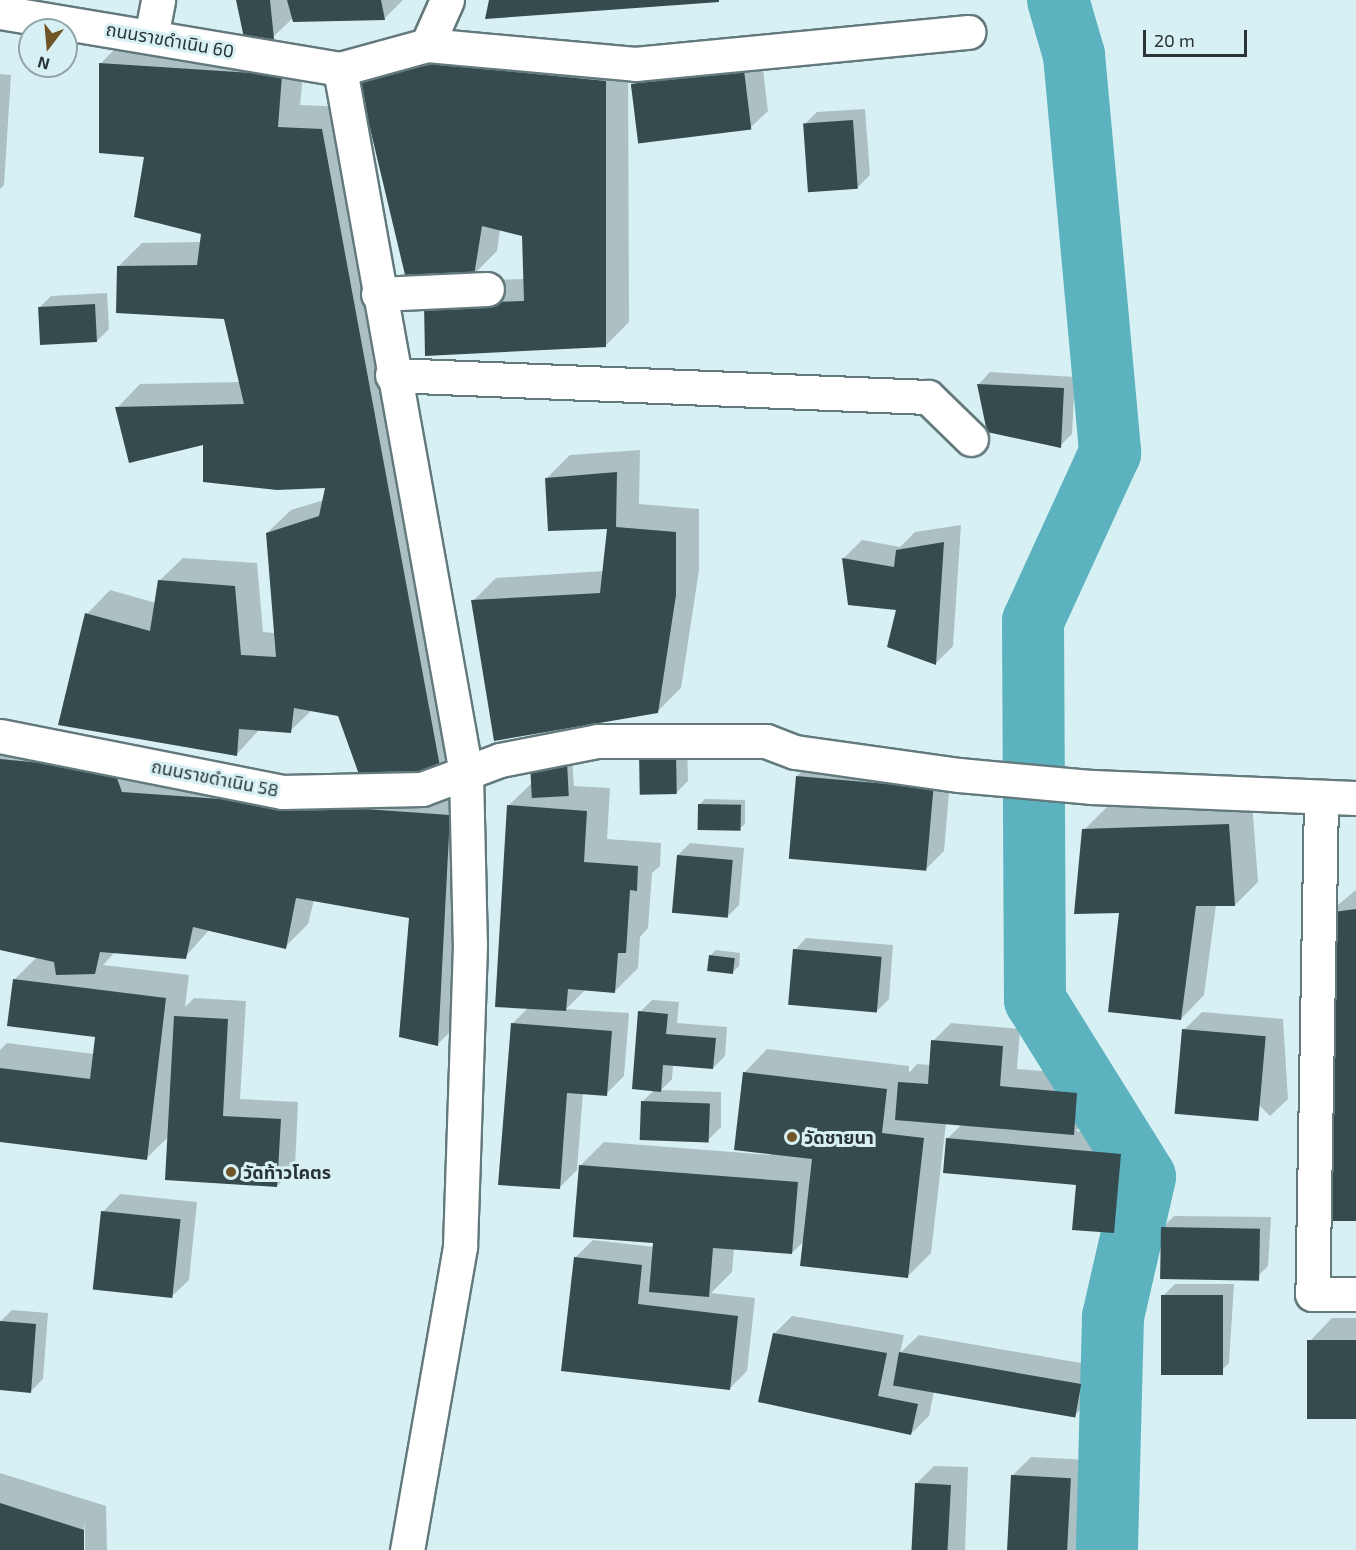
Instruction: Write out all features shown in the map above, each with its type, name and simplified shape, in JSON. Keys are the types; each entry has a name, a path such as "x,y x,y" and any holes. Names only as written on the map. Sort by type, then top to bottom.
{"street":[{"path":"151,37 158,0"},
{"path":"427,45 447,0"},
{"name":"ถนนราขดำเนิน 60","path":"0,12 340,69"},
{"path":"407,1550 460,1247 470,945 466,773 392,375 340,69 427,45 635,64 968,32"},
{"path":"378,294 487,289"},
{"path":"392,375 928,397 971,439"},
{"name":"ถนนราขดำเนิน 58","path":"0,736 282,792 422,789 500,760 598,741 766,741 795,753 959,775 1092,787 1356,798"},
{"path":"1321,798 1312,1294 1356,1294"}],"building":[{"path":"236,0 270,0 274,39 244,38"},
{"path":"287,0 381,0 385,20 293,22"},
{"path":"489,0 719,0 719,2 485,19"},
{"path":"99,63 282,75 278,127 322,129 441,772 361,780 338,716 294,708 291,733 239,729 237,756 58,725 85,613 150,631 158,580 235,586 241,655 276,657 266,533 319,516 325,488 277,490 203,482 203,445 129,463 115,407 244,404 224,319 116,313 117,266 197,265 201,234 134,217 144,157 99,153"},
{"path":"435,64 606,81 606,347 425,356 424,304 524,301 522,236 482,226 474,276 406,279 358,78"},
{"path":"744,70 751,130 638,143 631,84"},
{"path":"853,120 858,189 808,192 803,123"},
{"path":"95,304 97,342 40,345 38,307"},
{"path":"977,384 1064,388 1061,448 987,432"},
{"path":"617,472 616,527 676,532 676,595 658,713 494,741 471,600 600,593 607,529 548,531 545,478"},
{"path":"944,542 936,665 887,647 896,610 848,605 842,558 894,567 896,550"},
{"path":"676,751 677,794 640,795 639,752"},
{"path":"0,759 114,770 122,792 450,815 438,1046 399,1037 409,918 296,898 286,949 193,927 186,959 100,952 95,974 56,975 54,962 0,950"},
{"path":"567,762 569,796 532,798 530,764"},
{"path":"796,776 933,788 926,871 789,859"},
{"path":"698,804 741,805 741,831 698,830"},
{"path":"507,805 587,811 584,862 638,866 637,891 630,890 626,953 618,953 615,993 568,989 566,1011 495,1007"},
{"path":"1229,824 1235,906 1196,906 1181,1020 1108,1012 1119,913 1074,914 1082,829"},
{"path":"677,855 733,860 728,918 672,913"},
{"path":"1356,909 1356,1221 1330,1221 1326,913"},
{"path":"793,949 882,957 877,1013 788,1005"},
{"path":"709,955 735,958 733,974 707,971"},
{"path":"13,979 166,998 147,1160 0,1142 0,1068 90,1079 95,1037 7,1026"},
{"path":"638,1011 668,1014 666,1034 716,1038 713,1069 663,1065 661,1092 632,1089"},
{"path":"174,1016 228,1019 223,1116 281,1119 277,1187 165,1180"},
{"path":"511,1023 612,1031 607,1096 567,1093 560,1189 498,1185"},
{"path":"1182,1029 1266,1036 1258,1121 1175,1114"},
{"path":"931,1040 1003,1046 1000,1086 1077,1093 1074,1135 895,1120 898,1082 928,1084"},
{"path":"743,1072 887,1089 882,1133 924,1138 908,1278 800,1266 812,1159 734,1150"},
{"path":"641,1101 710,1103 709,1142 640,1140"},
{"path":"946,1138 1121,1154 1114,1233 1072,1230 1076,1185 943,1173"},
{"path":"579,1165 798,1182 792,1254 713,1248 709,1297 649,1292 653,1243 573,1237"},
{"path":"101,1211 181,1219 172,1298 93,1290"},
{"path":"1161,1227 1260,1229 1259,1281 1160,1279"},
{"path":"574,1257 642,1265 638,1304 738,1316 730,1390 561,1371"},
{"path":"1161,1295 1223,1295 1223,1375 1161,1375"},
{"path":"0,1321 36,1324 31,1393 0,1390"},
{"path":"773,1333 887,1353 878,1396 918,1404 911,1435 758,1402"},
{"path":"1307,1340 1356,1340 1356,1419 1307,1419"},
{"path":"899,1352 1081,1384 1075,1418 893,1385"},
{"path":"1011,1475 1071,1478 1067,1550 1007,1550"},
{"path":"915,1483 951,1485 948,1550 911,1550"},
{"path":"0,1503 84,1530 84,1550 0,1550"}],"waterway":[{"path":"1058,0 1074,55 1110,453 1033,621 1035,1000 1145,1177 1113,1317 1107,1550"}],"place":[{"name":"วัดชายนา","path":"792,1137"},
{"name":"วัดท้าวโคตร","path":"231,1172"}]}
